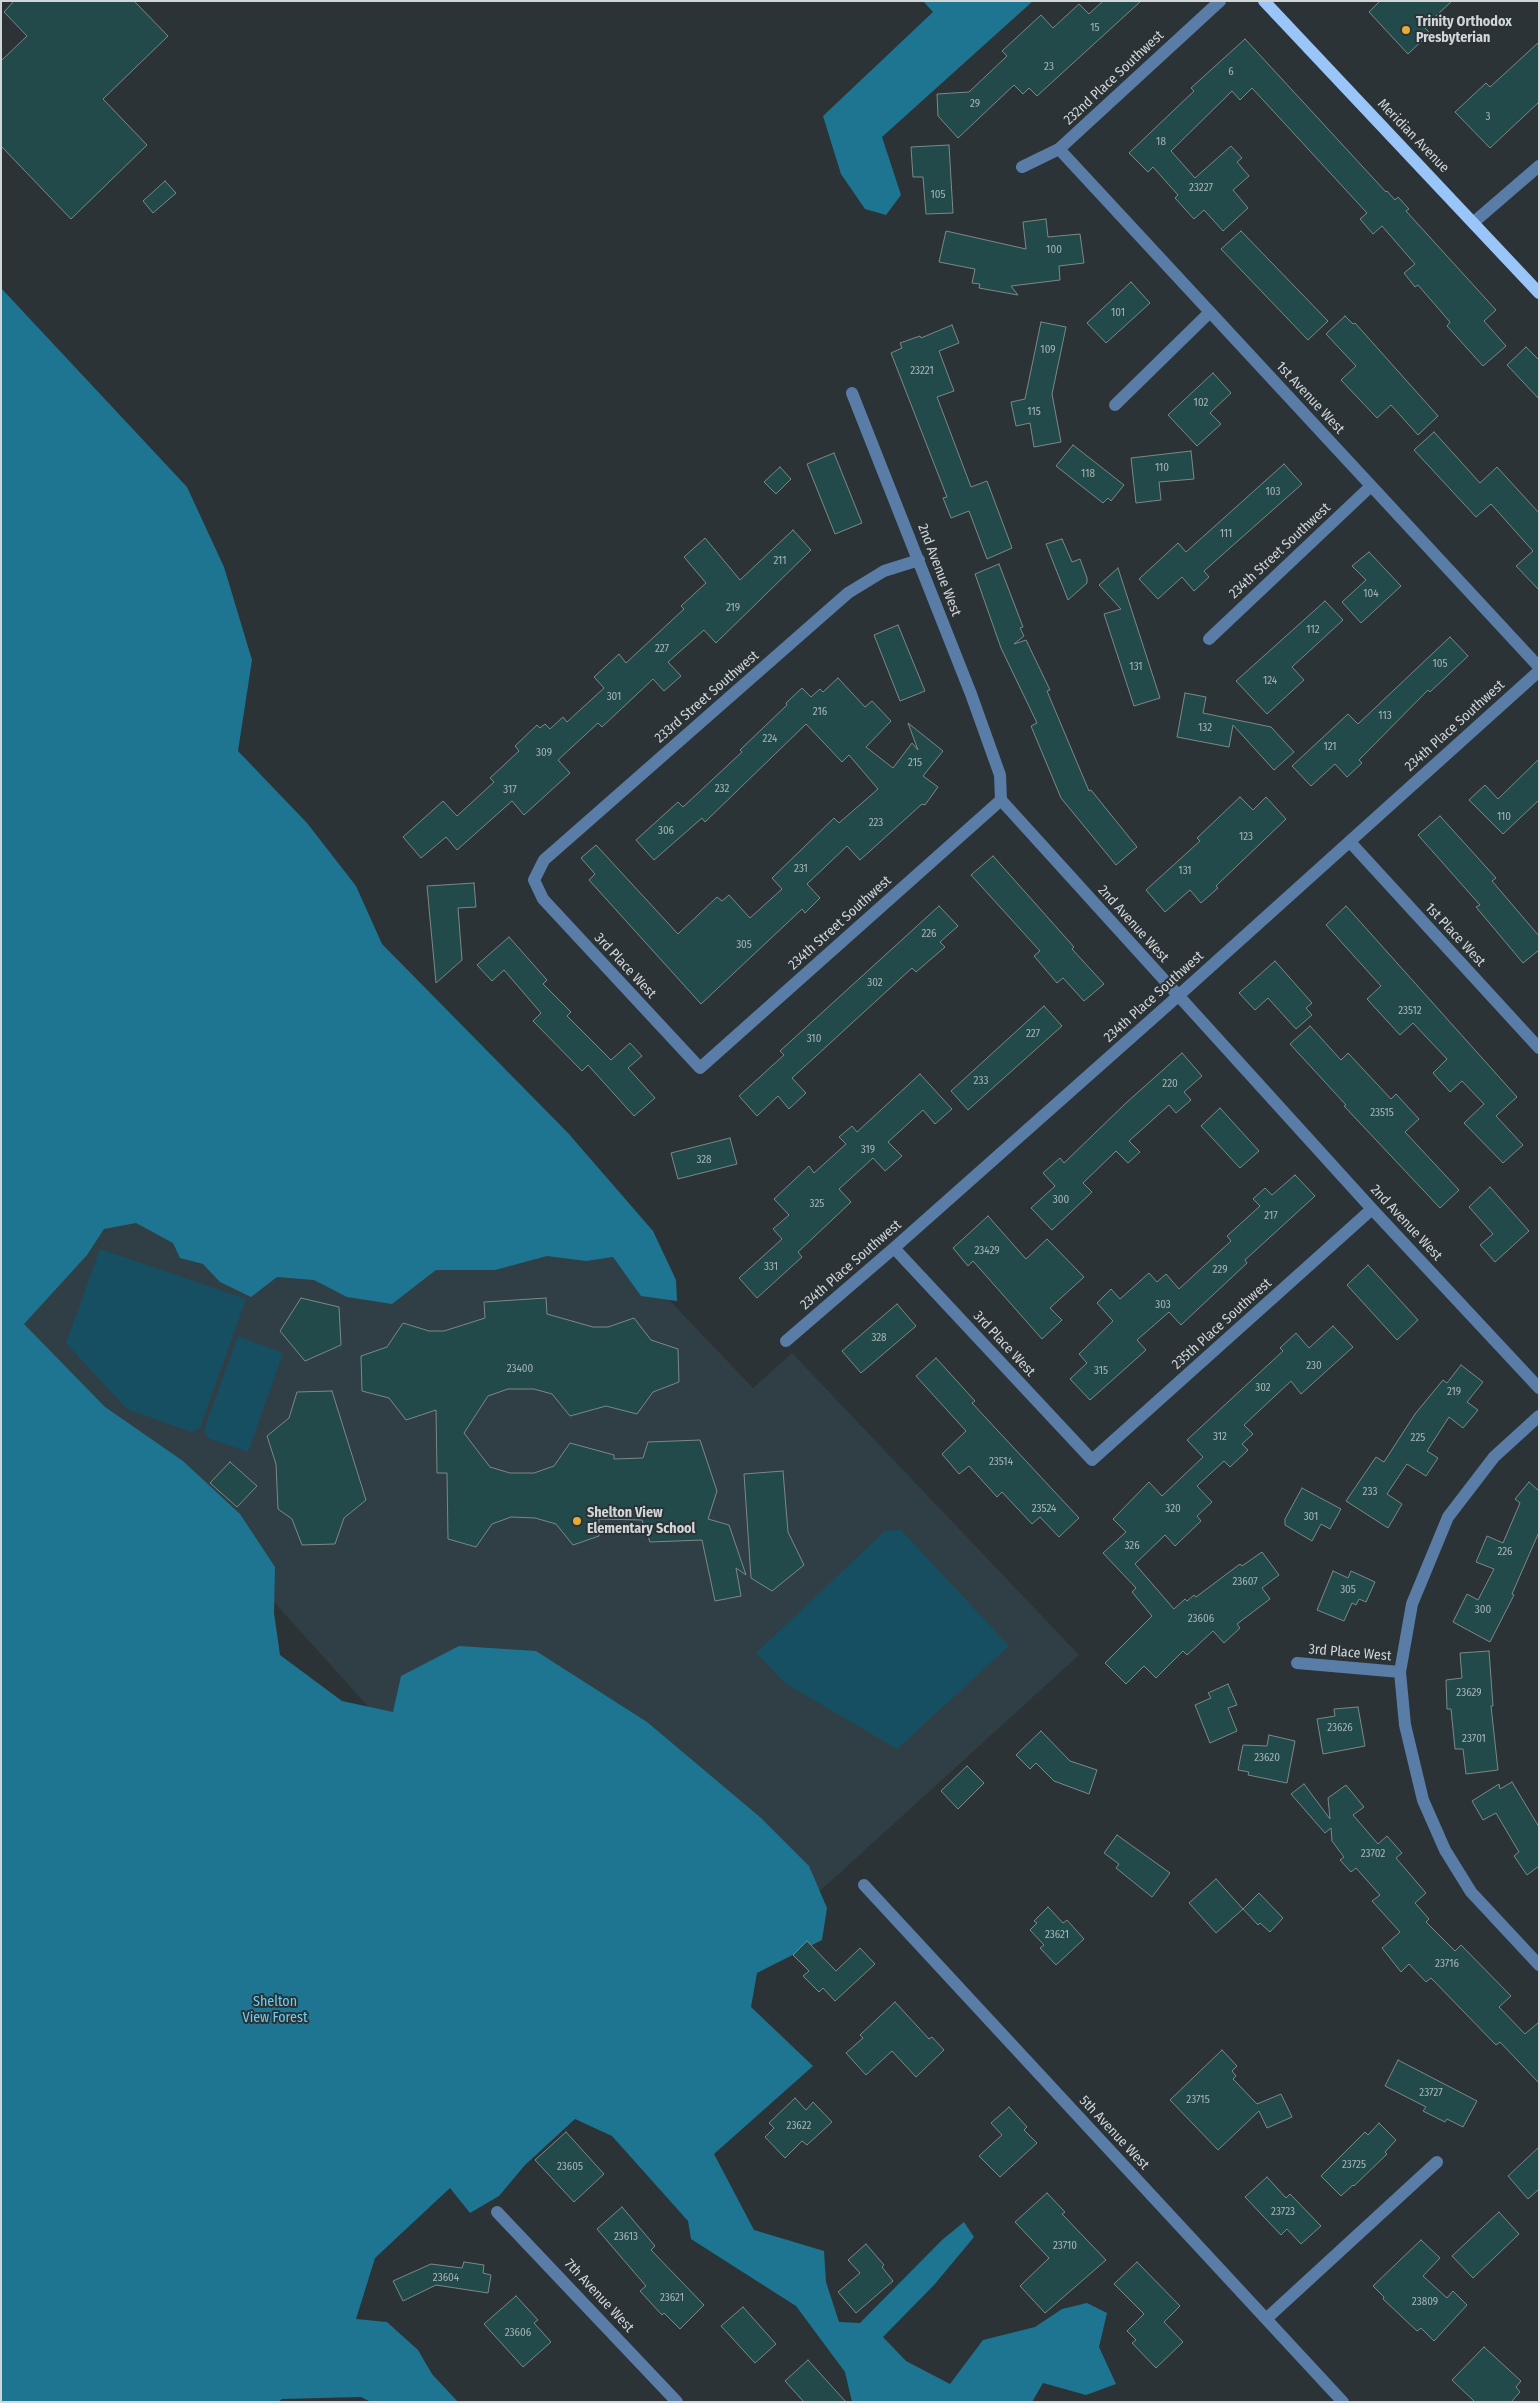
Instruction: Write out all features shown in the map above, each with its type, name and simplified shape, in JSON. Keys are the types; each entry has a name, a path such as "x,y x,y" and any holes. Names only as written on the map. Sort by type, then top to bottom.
{"main road":[{"name":"Meridian Avenue","path":"1264,1 1539,293"}],"street":[{"name":"232nd Place Southwest","path":"1022,167 1059,149 1220,1"},
{"name":"1st Avenue West","path":"1059,149 1539,666"},
{"path":"1474,222 1539,166"},
{"path":"1116,405 1210,312"},
{"name":"2nd Avenue West","path":"852,393 919,560 1000,774 1001,800 1372,1209 1539,1388"},
{"name":"234th Street Southwest","path":"1209,639 1371,486"},
{"name":"233rd Street Southwest","path":"534,880 544,860 848,593 884,572 919,560"},
{"name":"234th Place Southwest","path":"786,1341 894,1248 1178,996 1539,671"},
{"name":"234th Street Southwest","path":"700,1068 1001,800"},
{"name":"1st Place West","path":"1350,842 1539,1048"},
{"name":"3rd Place West","path":"534,880 543,899 700,1068"},
{"name":"235th Place Southwest","path":"1092,1460 1372,1209"},
{"name":"3rd Place West","path":"894,1248 1092,1460"},
{"path":"1539,1416 1494,1457 1448,1517 1412,1604 1400,1672 1405,1725 1423,1800 1445,1850 1471,1892 1539,1965"},
{"name":"3rd Place West","path":"1297,1663 1400,1672"},
{"name":"5th Avenue West","path":"864,1885 1343,2402"},
{"path":"1266,2319 1437,2162"},
{"name":"7th Avenue West","path":"497,2212 677,2402"}],"shaded area":[{"name":"Shelton View Elementary School","path":"354,970 753,1388 792,1353 1079,1655 663,2034 1,1299 1,1281"},
{"path":"100,1249 246,1299 200,1428 191,1432 127,1409 66,1343"},
{"path":"238,1336 283,1353 248,1452 208,1438 204,1430"},
{"path":"901,1530 1009,1646 897,1749 785,1683 756,1653 885,1531"}],"green space":[{"path":"923,1 1033,1 882,137 901,195 886,215 865,209 841,174 823,116 933,12"},
{"name":"Shelton View Forest","path":"1,288 187,487 224,567 252,660 238,751 307,823 356,886 382,944 568,1133 653,1231 676,1280 677,1301 641,1296 613,1257 586,1261 547,1256 495,1270 436,1270 392,1304 347,1297 314,1280 277,1277 251,1297 220,1282 203,1264 180,1258 173,1243 136,1223 104,1229 87,1255 24,1324 105,1407 183,1461 240,1514 275,1567 274,1613 280,1655 342,1701 393,1712 401,1676 459,1646 536,1651 647,1722 761,1818 809,1866 827,1908 822,1940 757,1973 751,2007 813,2066 714,2154 754,2230 824,2251 826,2282 839,2322 860,2323 942,2240 964,2222 974,2237 934,2285 883,2337 906,2361 950,2384 983,2340 1035,2327 1062,2309 1087,2303 1107,2313 1099,2347 1116,2384 1086,2395 1043,2383 1032,2402 852,2402 845,2372 796,2306 691,2239 688,2221 612,2136 575,2119 525,2165 499,2196 470,2213 450,2188 375,2258 356,2319 387,2322 418,2350 432,2374 458,2402 371,2402 361,2397 282,2399 278,2402 1,2402"}],"building":[{"path":"14,1 134,1 168,36 103,99 147,145 71,219 1,146 1,61 27,36 4,12"},
{"path":"1103,1 1141,1 1037,96 1029,88 1023,94 1014,85 958,138 938,116 937,94 969,92 1007,56 1002,51 1041,15 1053,28 1079,4 1089,14"},
{"name":"Trinity Orthodox Presbyterian","path":"1380,1 1452,1 1424,27 1430,33 1408,54 1369,12"},
{"path":"1245,39 1386,192 1395,200 1398,197 1409,209 1406,211 1496,310 1484,321 1506,346 1483,366 1447,326 1450,322 1418,285 1415,287 1404,273 1415,264 1382,226 1373,234 1360,219 1367,213 1252,88 1240,100 1232,91 1171,151 1195,178 1231,146 1242,158 1237,162 1249,176 1233,190 1248,208 1223,231 1204,210 1194,219 1175,198 1178,195 1153,167 1148,172 1129,153 1194,91 1191,88"},
{"path":"1539,42 1539,102 1490,148 1455,112 1486,83 1490,87"},
{"path":"949,145 953,213 926,214 923,177 913,177 911,147"},
{"path":"165,181 176,193 153,213 143,201"},
{"path":"1046,219 1048,237 1080,234 1084,263 1059,266 1060,280 1011,286 1018,295 979,288 980,284 972,283 975,269 939,262 946,231 1026,249 1023,222"},
{"path":"1241,231 1328,321 1308,340 1221,249"},
{"path":"1131,282 1150,303 1106,343 1087,323"},
{"path":"1345,316 1353,324 1355,323 1438,416 1418,435 1391,405 1377,418 1341,380 1356,366 1326,334"},
{"path":"1041,322 1066,327 1052,394 1061,442 1034,447 1030,423 1016,426 1011,402 1025,399"},
{"path":"952,325 959,343 939,351 954,391 937,397 971,487 987,481 1012,548 987,559 969,511 951,518 943,498 947,497 891,353 902,348 900,343 920,336 921,338"},
{"path":"1526,347 1539,360 1539,399 1507,365"},
{"path":"1213,373 1231,393 1210,413 1221,424 1197,446 1168,415"},
{"path":"1434,432 1480,483 1497,467 1539,513 1539,590 1516,566 1533,551 1491,504 1476,517 1414,450"},
{"path":"1073,445 1124,485 1111,501 1108,498 1103,503 1056,466"},
{"path":"1191,451 1194,479 1159,482 1161,500 1136,503 1131,458"},
{"path":"834,453 862,523 835,534 807,464"},
{"path":"1284,464 1302,484 1204,571 1209,577 1194,591 1182,577 1158,599 1139,579 1178,543 1186,552"},
{"path":"780,467 791,479 776,494 764,482"},
{"path":"793,530 811,550 716,643 704,630 668,662 681,676 664,691 653,679 602,727 598,723 558,760 570,773 524,815 512,801 457,850 446,837 421,858 403,837 443,801 457,816 494,782 490,778 519,751 515,746 537,725 540,728 545,724 550,729 563,717 567,722 604,688 594,677 619,654 626,663 684,609 681,606 706,583 684,557 705,538 740,580"},
{"path":"1062,539 1072,562 1080,559 1087,578 1087,583 1068,600 1046,544"},
{"path":"1369,552 1401,586 1361,623 1342,602 1366,580 1352,566"},
{"path":"999,564 1023,627 1020,628 1024,636 1014,644 1026,640 1050,690 1047,691 1089,791 1091,790 1137,847 1116,865 1061,798 1031,726 1037,723 1001,648 975,574"},
{"path":"1118,568 1160,698 1134,706 1104,614 1121,609 1099,585"},
{"path":"1325,601 1343,620 1292,667 1304,680 1267,714 1236,681"},
{"path":"898,625 925,691 900,701 874,635"},
{"path":"1450,637 1468,656 1430,692 1428,690 1359,760 1362,763 1347,777 1335,764 1311,786 1292,766 1348,714 1358,724"},
{"path":"838,678 865,707 872,701 891,721 866,747 893,768 912,743 918,750 908,723 943,751 923,776 938,787 925,805 922,804 860,860 847,846 807,884 820,898 805,913 802,909 701,1004 589,880 595,874 581,858 596,845 678,934 717,897 722,901 729,895 750,918 782,889 772,878 834,818 839,823 878,789 849,755 842,762 806,724 705,822 702,818 654,860 636,840 678,802 683,807 742,752 740,750 802,688 811,697 820,689 823,692"},
{"path":"1185,693 1206,697 1203,713 1271,727 1294,752 1274,770 1233,725 1229,747 1177,737"},
{"path":"1539,759 1539,800 1503,834 1469,800 1485,785 1498,799"},
{"path":"1240,797 1253,810 1266,797 1286,819 1216,886 1218,888 1201,903 1190,890 1165,912 1146,890 1200,841 1197,838"},
{"path":"1440,816 1496,878 1492,881 1539,936 1539,950 1523,963 1476,907 1480,905 1418,835"},
{"path":"993,856 1074,947 1072,949 1104,984 1084,1001 1063,978 1057,983 1034,956 1040,951 971,875"},
{"path":"474,883 476,907 458,908 462,960 436,983 427,886"},
{"path":"939,906 958,926 940,942 945,947 916,972 912,968 792,1078 806,1093 789,1109 778,1096 757,1116 739,1096 784,1055 780,1051"},
{"path":"1346,906 1517,1097 1496,1116 1523,1145 1503,1163 1464,1123 1484,1104 1462,1081 1450,1092 1433,1073 1447,1059 1413,1023 1400,1035 1367,999 1381,986 1326,925"},
{"path":"509,937 547,980 543,984 571,1012 567,1016 611,1060 630,1043 642,1056 628,1068 655,1098 634,1116 588,1065 582,1071 533,1021 541,1013 504,970 492,981 477,965"},
{"path":"1275,961 1312,1003 1306,1008 1312,1015 1296,1029 1268,998 1255,1010 1239,993"},
{"path":"1044,1006 1062,1026 968,1110 951,1091"},
{"path":"1310,1026 1341,1060 1348,1053 1391,1099 1396,1094 1419,1119 1405,1132 1459,1190 1440,1208 1344,1106 1346,1105 1290,1044"},
{"path":"1182,1053 1202,1076 1184,1092 1191,1100 1176,1113 1169,1105 1129,1141 1140,1152 1128,1163 1116,1151 1083,1183 1092,1192 1052,1230 1031,1208 1055,1186 1043,1173 1060,1158 1064,1163 1126,1103"},
{"path":"920,1074 952,1109 935,1124 923,1110 888,1142 902,1156 885,1171 873,1158 839,1189 851,1202 798,1252 802,1257 757,1298 739,1278 782,1239 773,1229 789,1215 774,1199 809,1166 814,1173 846,1144 839,1137 852,1126 857,1132"},
{"path":"1220,1108 1259,1151 1240,1168 1201,1126"},
{"path":"730,1138 737,1164 678,1179 671,1153"},
{"path":"1295,1175 1315,1196 1245,1260 1247,1263 1181,1325 1169,1312 1137,1340 1146,1350 1090,1400 1070,1379 1087,1363 1079,1354 1113,1321 1097,1303 1111,1289 1120,1299 1149,1273 1157,1282 1166,1274 1179,1289 1231,1241 1227,1236 1260,1206 1253,1199 1265,1188 1272,1195"},
{"path":"1490,1187 1529,1231 1495,1262 1480,1245 1493,1234 1469,1207"},
{"path":"988,1216 1026,1259 1047,1239 1084,1277 1050,1308 1062,1320 1042,1339 973,1261 968,1266 953,1248"},
{"path":"1368,1265 1418,1320 1397,1340 1347,1285"},
{"path":"301,1298 339,1307 341,1345 305,1361 280,1331"},
{"path":"546,1298 547,1314 593,1327 608,1327 634,1318 651,1340 678,1349 679,1382 653,1392 637,1414 606,1406 570,1416 552,1394 534,1389 508,1389 488,1396 464,1433 490,1467 510,1473 534,1473 554,1466 570,1443 614,1455 614,1459 643,1458 648,1442 700,1440 717,1491 708,1519 729,1525 746,1575 736,1568 741,1596 715,1601 702,1540 650,1542 642,1520 599,1519 599,1536 573,1545 556,1524 535,1518 511,1517 492,1524 476,1547 448,1539 447,1473 437,1473 436,1410 406,1420 389,1398 362,1391 361,1356 387,1347 403,1323 429,1331 444,1331 485,1318 484,1302"},
{"path":"897,1304 916,1326 861,1373 842,1351"},
{"path":"1333,1326 1353,1347 1301,1394 1291,1381 1244,1425 1253,1434 1242,1444 1248,1450 1230,1467 1224,1461 1197,1486 1212,1502 1197,1516 1201,1521 1175,1546 1165,1535 1135,1564 1174,1609 1185,1599 1187,1601 1194,1595 1196,1597 1240,1564 1242,1566 1262,1552 1279,1575 1262,1588 1270,1599 1237,1624 1240,1628 1224,1643 1213,1631 1187,1655 1183,1651 1156,1678 1144,1666 1126,1684 1105,1663 1152,1616 1132,1592 1136,1588 1103,1553 1126,1532 1113,1519 1149,1482 1162,1496 1203,1457 1187,1440 1283,1351 1280,1348 1296,1333 1309,1348"},
{"path":"936,1358 975,1401 972,1403 1079,1518 1059,1537 1040,1517 1032,1524 1002,1492 997,1497 969,1466 959,1474 942,1454 966,1431 916,1376"},
{"path":"1461,1365 1483,1382 1467,1402 1478,1410 1463,1428 1449,1417 1427,1451 1438,1458 1426,1476 1407,1464 1387,1494 1402,1504 1388,1528 1346,1501 1376,1457 1384,1462 1415,1414 1443,1380 1447,1383"},
{"path":"332,1391 366,1500 344,1518 335,1544 302,1545 292,1519 278,1509 276,1464 267,1436 289,1418 297,1392"},
{"path":"230,1462 257,1486 237,1507 210,1483"},
{"path":"783,1471 788,1532 804,1565 772,1591 751,1578 744,1474"},
{"path":"1529,1482 1539,1491 1539,1532 1512,1594 1514,1595 1490,1642 1453,1622 1467,1594 1478,1600 1494,1569 1476,1562 1487,1536 1503,1543 1520,1503 1515,1499"},
{"path":"1302,1488 1341,1509 1330,1529 1321,1524 1312,1541 1285,1525 1285,1519"},
{"path":"1333,1571 1348,1578 1351,1571 1375,1582 1366,1602 1359,1599 1356,1605 1352,1603 1344,1621 1317,1610"},
{"path":"1489,1651 1493,1706 1491,1706 1498,1770 1466,1774 1463,1749 1455,1749 1451,1709 1447,1709 1446,1680 1462,1678 1460,1653"},
{"path":"1228,1684 1237,1705 1228,1708 1237,1731 1210,1743 1195,1705 1211,1698 1208,1693"},
{"path":"1358,1707 1365,1746 1323,1754 1317,1719 1335,1716 1334,1709"},
{"path":"1041,1731 1070,1761 1097,1770 1089,1794 1054,1781 1036,1763 1030,1769 1016,1755"},
{"path":"1269,1735 1295,1741 1287,1783 1248,1775 1249,1772 1238,1770 1243,1745 1267,1746"},
{"path":"967,1766 984,1783 958,1809 941,1791"},
{"path":"1512,1782 1539,1827 1539,1866 1527,1875 1514,1856 1519,1852 1496,1813 1483,1820 1472,1801 1499,1784 1500,1789"},
{"path":"1304,1784 1330,1819 1328,1798 1346,1785 1364,1807 1353,1815 1378,1844 1387,1836 1402,1853 1396,1858 1426,1893 1415,1903 1429,1919 1426,1922 1455,1951 1461,1945 1511,1996 1499,2007 1525,2034 1539,2022 1539,2083 1500,2042 1496,2045 1431,1978 1426,1982 1409,1964 1401,1972 1382,1948 1400,1932 1372,1901 1380,1895 1356,1868 1351,1872 1340,1860 1344,1857 1332,1841 1331,1828 1325,1833 1291,1794"},
{"path":"1117,1835 1170,1873 1152,1897 1116,1868 1119,1864 1104,1853"},
{"path":"1216,1879 1243,1909 1216,1933 1189,1903"},
{"path":"1259,1893 1283,1918 1270,1932 1260,1923 1258,1925 1243,1909"},
{"path":"1048,1907 1063,1923 1067,1920 1084,1939 1056,1965 1040,1948 1044,1945 1030,1930 1037,1923 1034,1921"},
{"path":"807,1941 836,1971 860,1948 875,1964 835,2001 823,1988 819,1992 803,1976 809,1971 793,1955"},
{"path":"895,2002 929,2039 932,2037 944,2050 916,2077 892,2051 866,2075 846,2053 863,2038 860,2035"},
{"path":"1222,2050 1237,2066 1232,2071 1236,2076 1233,2079 1257,2104 1281,2094 1292,2117 1267,2128 1259,2111 1218,2150 1170,2100"},
{"path":"1398,2060 1477,2101 1463,2127 1447,2119 1445,2122 1423,2111 1426,2107 1385,2086"},
{"path":"795,2098 806,2110 813,2102 832,2122 807,2145 802,2141 785,2158 765,2137 774,2128 769,2123"},
{"path":"1009,2107 1027,2127 1024,2130 1037,2143 1000,2177 979,2156 1002,2135 991,2123"},
{"path":"1379,2123 1396,2140 1385,2152 1387,2154 1341,2196 1321,2176 1365,2132 1368,2135"},
{"path":"566,2132 604,2174 574,2202 535,2160"},
{"path":"1539,2147 1539,2189 1528,2199 1508,2176"},
{"path":"1267,2177 1286,2198 1290,2194 1321,2226 1301,2244 1287,2229 1281,2235 1245,2197"},
{"path":"1047,2193 1065,2212 1062,2214 1106,2260 1045,2313 1020,2286 1049,2258 1015,2222"},
{"path":"622,2207 655,2246 651,2250 704,2305 680,2329 664,2313 662,2315 640,2291 646,2286 597,2229"},
{"path":"1499,2212 1519,2234 1473,2278 1452,2256"},
{"path":"1421,2240 1440,2258 1423,2276 1447,2298 1453,2291 1467,2305 1434,2341 1421,2328 1417,2331 1383,2299 1384,2297 1373,2286"},
{"path":"866,2244 884,2265 882,2267 893,2281 856,2313 838,2292 860,2273 848,2260"},
{"path":"464,2262 484,2265 483,2273 491,2275 488,2293 436,2285 403,2301 393,2281 431,2264 462,2268"},
{"path":"1137,2262 1180,2306 1164,2322 1183,2342 1156,2368 1132,2343 1136,2340 1127,2331 1144,2314 1114,2284"},
{"path":"516,2296 538,2320 534,2323 551,2342 523,2367 484,2324"},
{"path":"743,2307 776,2344 755,2363 721,2326"},
{"path":"1484,2347 1521,2381 1516,2387 1520,2392 1511,2402 1475,2402 1452,2380"},
{"path":"808,2360 846,2402 804,2402 785,2381"}],"place":[{"name":"Trinity Orthodox Presbyterian","path":"1406,30"},
{"name":"Shelton View Elementary School","path":"577,1521"}]}
